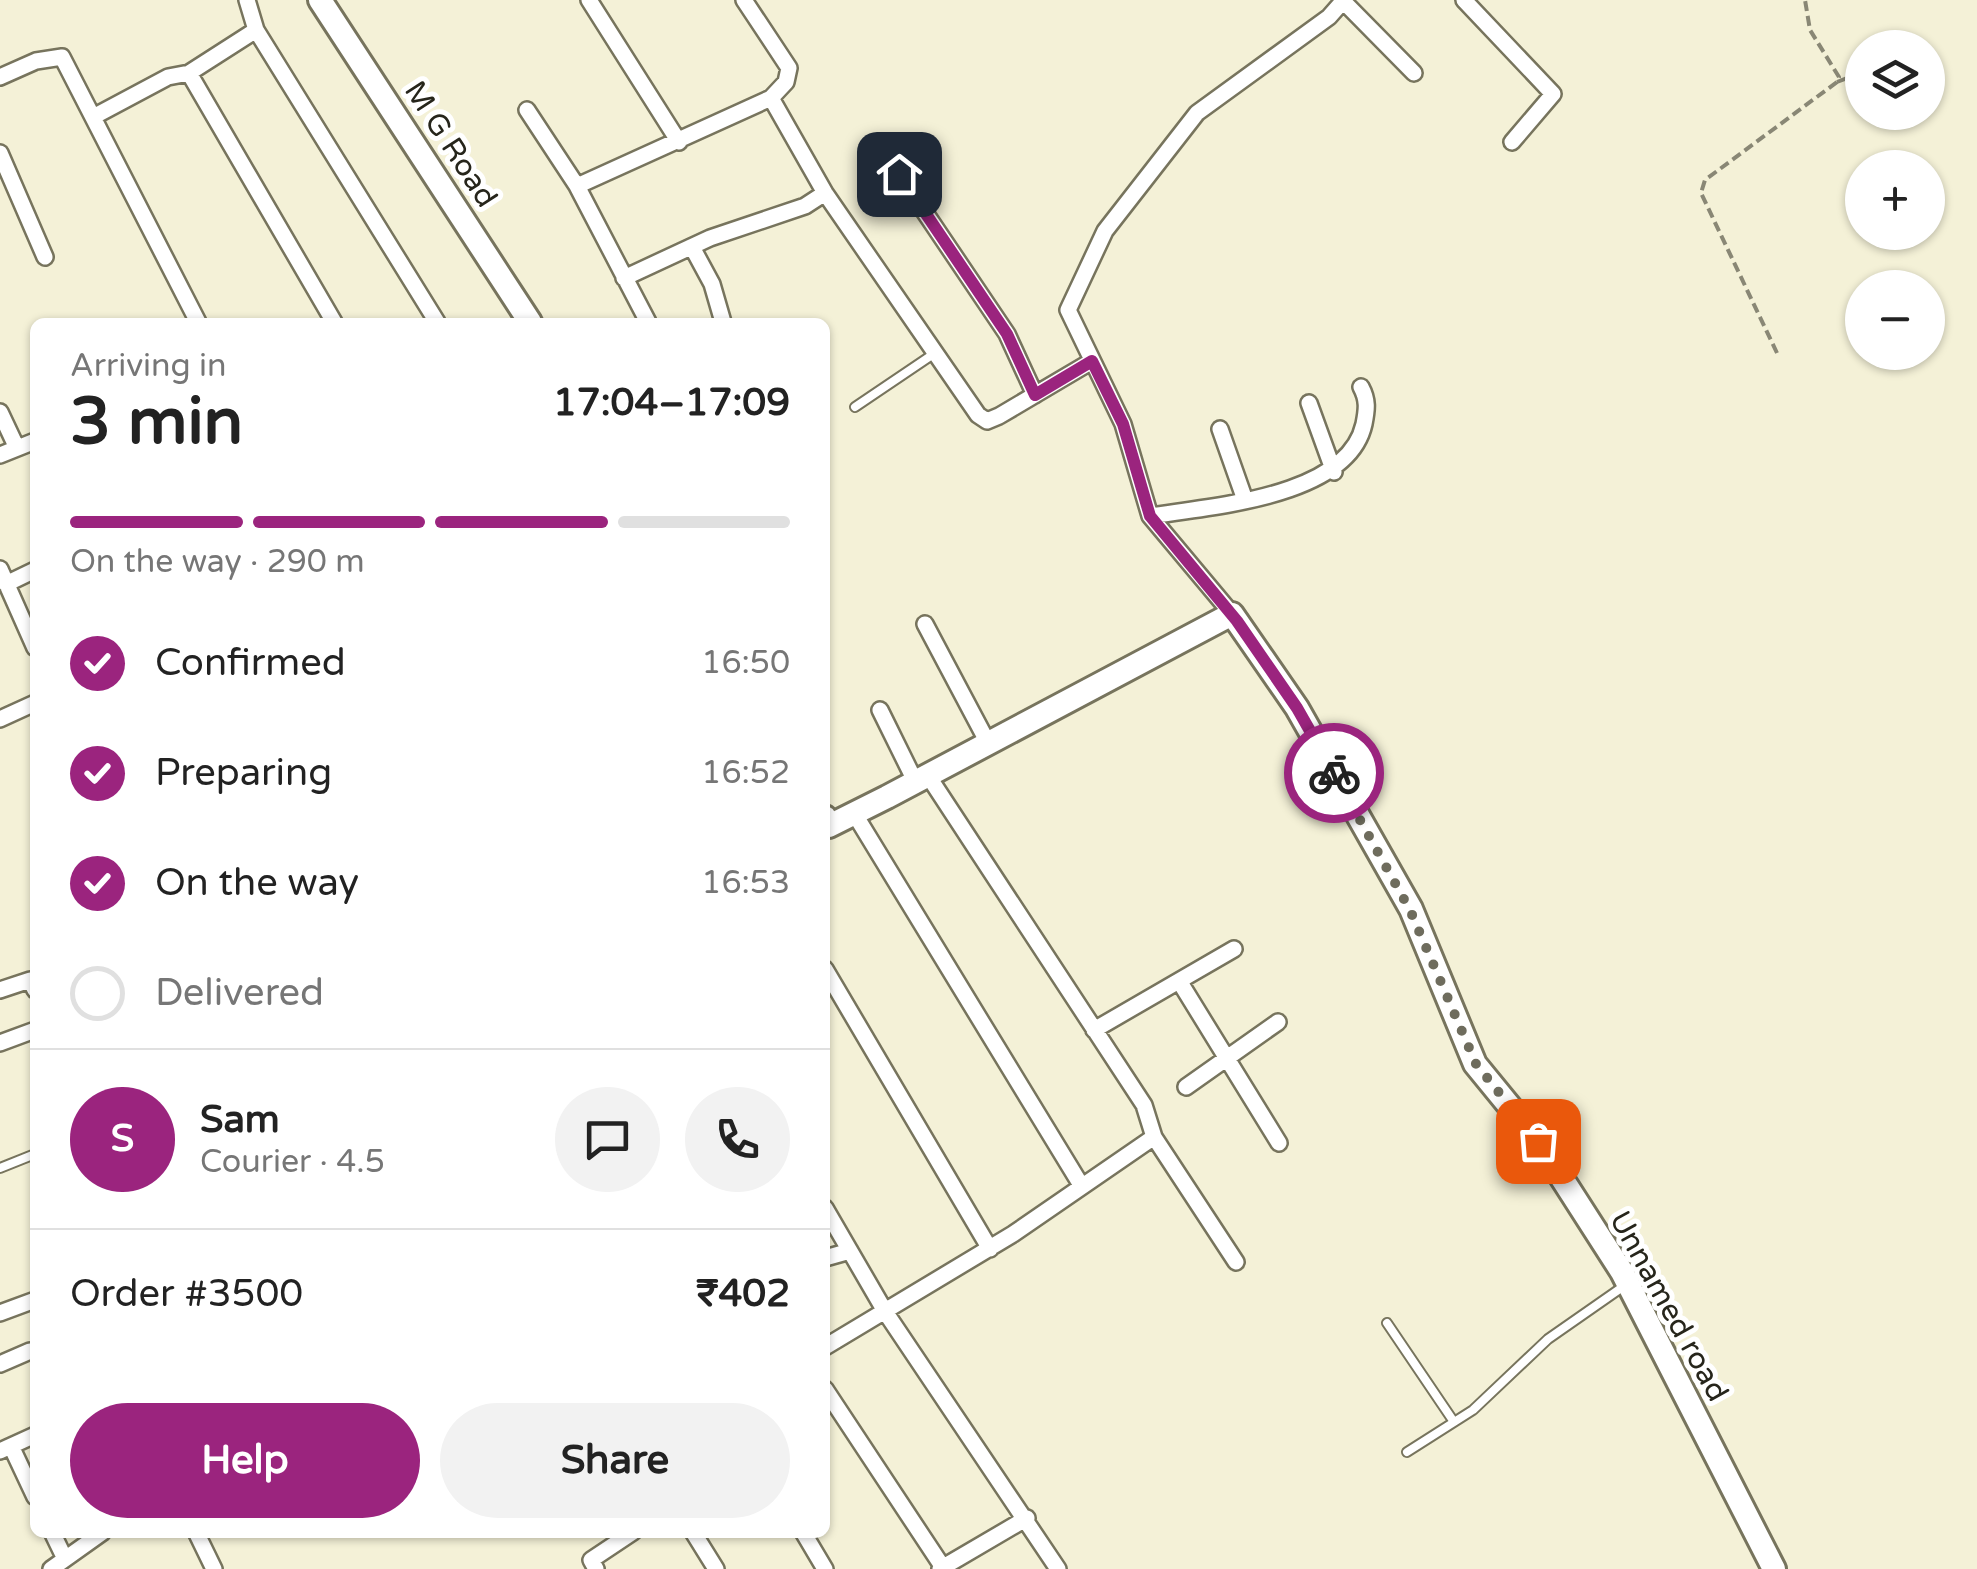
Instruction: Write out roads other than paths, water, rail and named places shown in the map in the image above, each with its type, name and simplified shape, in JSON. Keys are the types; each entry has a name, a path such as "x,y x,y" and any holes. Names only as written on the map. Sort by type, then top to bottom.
{"street":[{"path":"247,0 256,30 435,318"},
{"name":"M G Road","path":"320,0 527,318"},
{"path":"589,0 678,142"},
{"path":"577,186 772,98 786,82 789,68 744,0"},
{"path":"1464,0 1553,94 1512,142"},
{"path":"830,822 854,814 1232,614 1150,516 1123,424 1068,310 1105,231 1197,113 1329,17 1343,1 1414,73"},
{"path":"93,116 168,77 189,73 256,30"},
{"path":"0,77 36,61 62,57 196,318"},
{"path":"189,73 332,318"},
{"path":"772,98 825,194 972,408 987,421 1092,361"},
{"path":"528,110 577,186 646,318"},
{"path":"0,153 45,257"},
{"path":"899,174 1007,334 1035,395"},
{"path":"624,278 692,246 805,206 825,194"},
{"path":"692,246 712,284 722,318"},
{"path":"1150,516 1246,500 1334,472 1349,458 1361,435 1367,400 1361,387"},
{"path":"1309,403 1334,472"},
{"path":"0,412 16,446"},
{"path":"1220,429 1246,500"},
{"path":"0,454 30,442"},
{"path":"30,571 3,576 30,637"},
{"name":"Unnamed road","path":"1232,614 1297,708 1410,910 1476,1064 1538,1141 1628,1284 1774,1569"},
{"path":"925,624 987,741"},
{"path":"0,719 30,705"},
{"path":"880,710 921,778 1144,1105 1154,1137 1236,1262"},
{"path":"854,814 1082,1184"},
{"path":"1094,1030 1181,984 1234,949"},
{"path":"830,976 990,1248"},
{"path":"0,990 30,980"},
{"path":"1181,984 1278,1143"},
{"path":"1186,1086 1278,1022"},
{"path":"0,1043 30,1032"},
{"path":"830,1345 990,1248 1154,1137"},
{"path":"830,1217 886,1314 1058,1569"},
{"path":"830,1257 850,1251"},
{"path":"0,1313 30,1302"},
{"path":"0,1364 30,1351"},
{"path":"830,1397 942,1568 1027,1518"},
{"path":"30,1437 5,1449 30,1489"},
{"path":"53,1538 58,1564 95,1538"},
{"path":"199,1538 214,1569"},
{"path":"596,1569 591,1560 624,1538"},
{"path":"696,1538 716,1569"},
{"path":"807,1538 826,1569"}],"lane":[{"path":"855,407 935,353"},
{"path":"0,1168 30,1156"},
{"path":"1406,1452 1473,1410 1548,1339 1628,1284"},
{"path":"1387,1323 1454,1422"}]}
